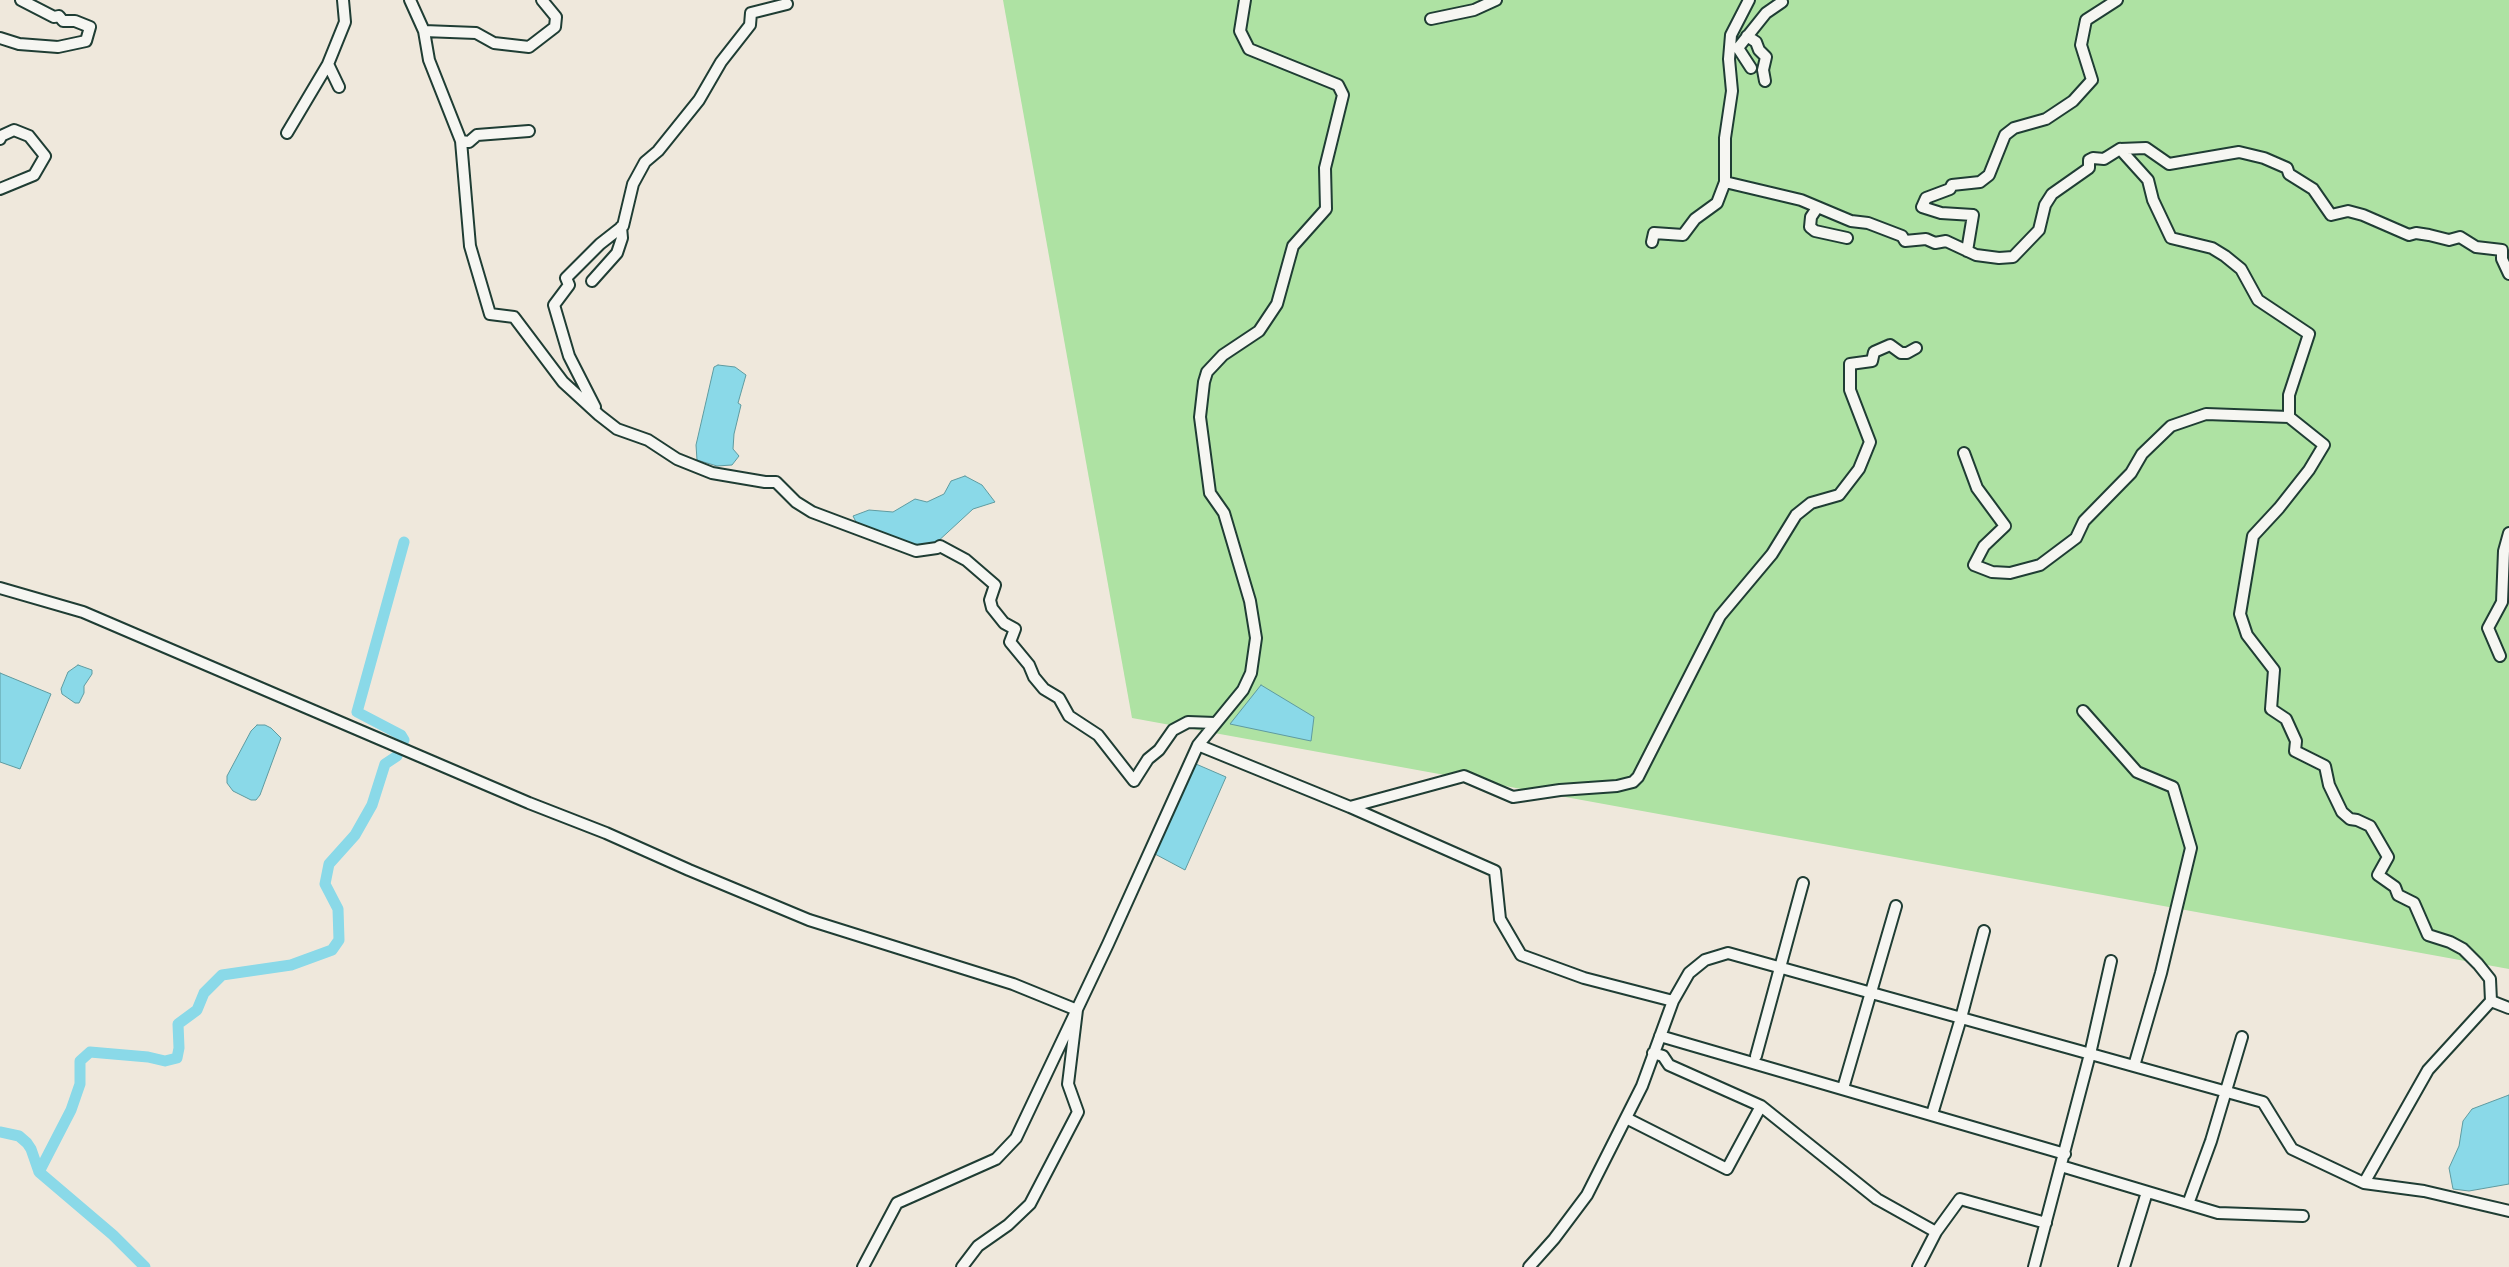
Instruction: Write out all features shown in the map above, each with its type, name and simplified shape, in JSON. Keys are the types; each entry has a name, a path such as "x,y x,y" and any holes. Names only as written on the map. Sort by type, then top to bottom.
{"street":[{"path":"0,38 19,44 58,47 86,41 90,27 75,21 63,21 59,16 54,17 21,0"},
{"path":"287,133 328,64 345,22 343,0"},
{"path":"410,0 424,31 429,60 461,141 470,246 490,314 514,317 563,382 599,415 617,429 648,440 677,459 712,473 765,482 776,482 796,502 812,512 916,552 940,546 966,560 995,585 990,600 992,608 1004,623 1015,629 1010,642 1029,665 1034,677 1044,689 1059,698 1069,716 1098,735 1134,781 1148,759 1159,750 1173,730 1188,722 1215,723"},
{"path":"424,31 476,33 494,43 530,47 555,27 556,17 542,0"},
{"path":"863,1267 898,1203 996,1159 1016,1138 1077,1010 1198,745 1243,690 1251,673 1256,638 1250,601 1224,513 1210,493 1200,417 1204,382 1207,372 1223,355 1259,331 1277,304 1293,246 1326,209 1325,168 1343,95 1338,85 1249,49 1240,31 1245,0"},
{"path":"1431,19 1474,10 1496,0"},
{"path":"1652,242 1654,233 1683,235 1695,219 1717,204 1725,182 1725,138 1732,92 1729,59 1731,35 1749,0"},
{"path":"1751,68 1738,48 1766,13 1782,2 1780,0"},
{"path":"1967,251 1973,215 1940,213 1922,207 1926,198 1950,189 1952,185 1980,182 1989,175 2005,135 2014,128 2046,118 2073,101 2092,80 2081,45 2086,20 2117,0"},
{"path":"592,281 618,253 622,238 621,228 633,184 645,162 658,151 699,100 721,62 750,25 751,13 787,4"},
{"path":"1747,36 1756,42 1759,50 1766,57 1763,70 1765,81"},
{"path":"328,64 339,87"},
{"path":"0,139 1,136 14,130 29,136 45,156 34,175 0,188"},
{"path":"461,141 469,142 477,135 530,131"},
{"path":"1725,182 1801,200 1851,222 1868,223 1902,236 1905,240 1926,240 1935,243 1946,241 1976,255 1999,258 2013,257 2039,230 2045,205 2052,194 2089,168 2089,160 2093,158 2104,159 2120,149 2146,148 2169,164 2239,152 2264,158 2287,168 2289,174 2313,189 2332,214 2348,211 2363,215 2409,235 2416,233 2449,240 2460,237 2476,247 2502,250 2502,259 2509,274"},
{"path":"2120,149 2148,180 2153,200 2171,238 2212,248 2225,256 2240,269 2258,300 2309,334 2288,395 2290,417"},
{"path":"1816,208 1811,217 1810,227 1815,231 1846,238"},
{"path":"599,415 569,356 554,305 569,285 566,278 621,228"},
{"path":"1350,807 1464,776 1513,797 1560,790 1616,786 1633,782 1638,777 1720,616 1772,554 1796,515 1811,503 1839,495 1859,470 1870,442 1850,390 1850,364 1872,360 1874,352 1890,345 1901,353 1906,353 1916,348"},
{"path":"1964,452 1977,488 2005,526 1984,546 1974,565 1992,572 2010,574 2040,565 2076,538 2084,521 2130,473 2142,454 2171,426 2206,414 2290,417 2324,444 2309,470 2279,508 2253,536 2240,614 2247,635 2274,670 2271,709 2286,719 2296,741 2295,750 2325,766 2329,785 2342,812 2350,820 2357,820 2370,826 2388,856 2378,875 2395,887 2398,895 2414,903 2428,935 2450,942 2464,950 2490,978 2491,1001 2428,1070 2364,1183"},
{"path":"2500,656 2488,628 2502,602 2504,551 2509,533"},
{"path":"0,588 92,615 529,803 606,833 809,920 1014,984 1077,1010"},
{"path":"2083,711 2136,772 2173,787 2191,848 2161,973 2134,1066"},
{"path":"1198,745 1350,807 1495,872 1500,919 1520,955 1584,978 1673,1001"},
{"path":"1756,1056 1803,883"},
{"path":"1844,1085 1896,906"},
{"path":"1933,1110 1961,1018 1984,931"},
{"path":"1529,1267 1554,1239 1587,1195 1642,1086 1673,1001 1689,973 1705,960 1728,953 2263,1102 2292,1149 2364,1183 2424,1191 2509,1211"},
{"path":"2034,1267 2065,1154 2112,961"},
{"path":"2491,1001 2509,1008"},
{"path":"962,1267 978,1246 1008,1225 1030,1204 1078,1112 1068,1084 1077,1010"},
{"path":"1660,1036 2065,1154"},
{"path":"2188,1204 2211,1141 2242,1037"},
{"path":"1653,1052 1664,1056 1669,1065 1761,1106 1877,1199 1936,1232"},
{"path":"1626,1118 1727,1169 1761,1106"},
{"path":"2061,1166 2218,1213 2303,1216"},
{"path":"2124,1267 2147,1192"},
{"path":"1918,1267 1936,1232 1960,1198 2046,1223"}],"green space":[{"path":"1003,0 2509,0 2509,969 1132,718"}],"water":[{"path":"718,365 735,367 746,375 738,403 741,405 734,434 733,449 739,456 732,465 717,466 697,460 696,445 714,367"},
{"path":"965,476 982,485 995,502 973,509 935,544 919,548 857,524 853,516 869,510 893,512 915,499 927,502 944,494 951,481"},
{"path":"78,665 92,670 92,674 84,686 84,693 79,703 75,703 62,694 61,689 68,672"},
{"path":"0,673 51,694 20,769 0,762"},
{"path":"1261,685 1314,717 1311,741 1230,724"},
{"path":"257,725 265,725 271,728 281,738 260,795 256,800 251,800 233,791 227,783 227,776 251,731"},
{"path":"1196,764 1226,777 1185,870 1155,854"},
{"path":"2509,1095 2509,1184 2469,1191 2453,1189 2449,1168 2459,1146 2463,1121 2472,1109"}],"waterway":[{"path":"404,542 357,712 401,735 404,740"},
{"path":"145,1267 113,1235 39,1172 71,1110 80,1084 80,1061 90,1052 148,1057 165,1061 177,1058 179,1048 178,1024 197,1010 204,993 222,975 291,965 332,950 339,940 338,909 325,884 329,864 355,835 372,805 385,764 397,756"},
{"path":"0,1132 19,1136 27,1143 39,1172"}]}
